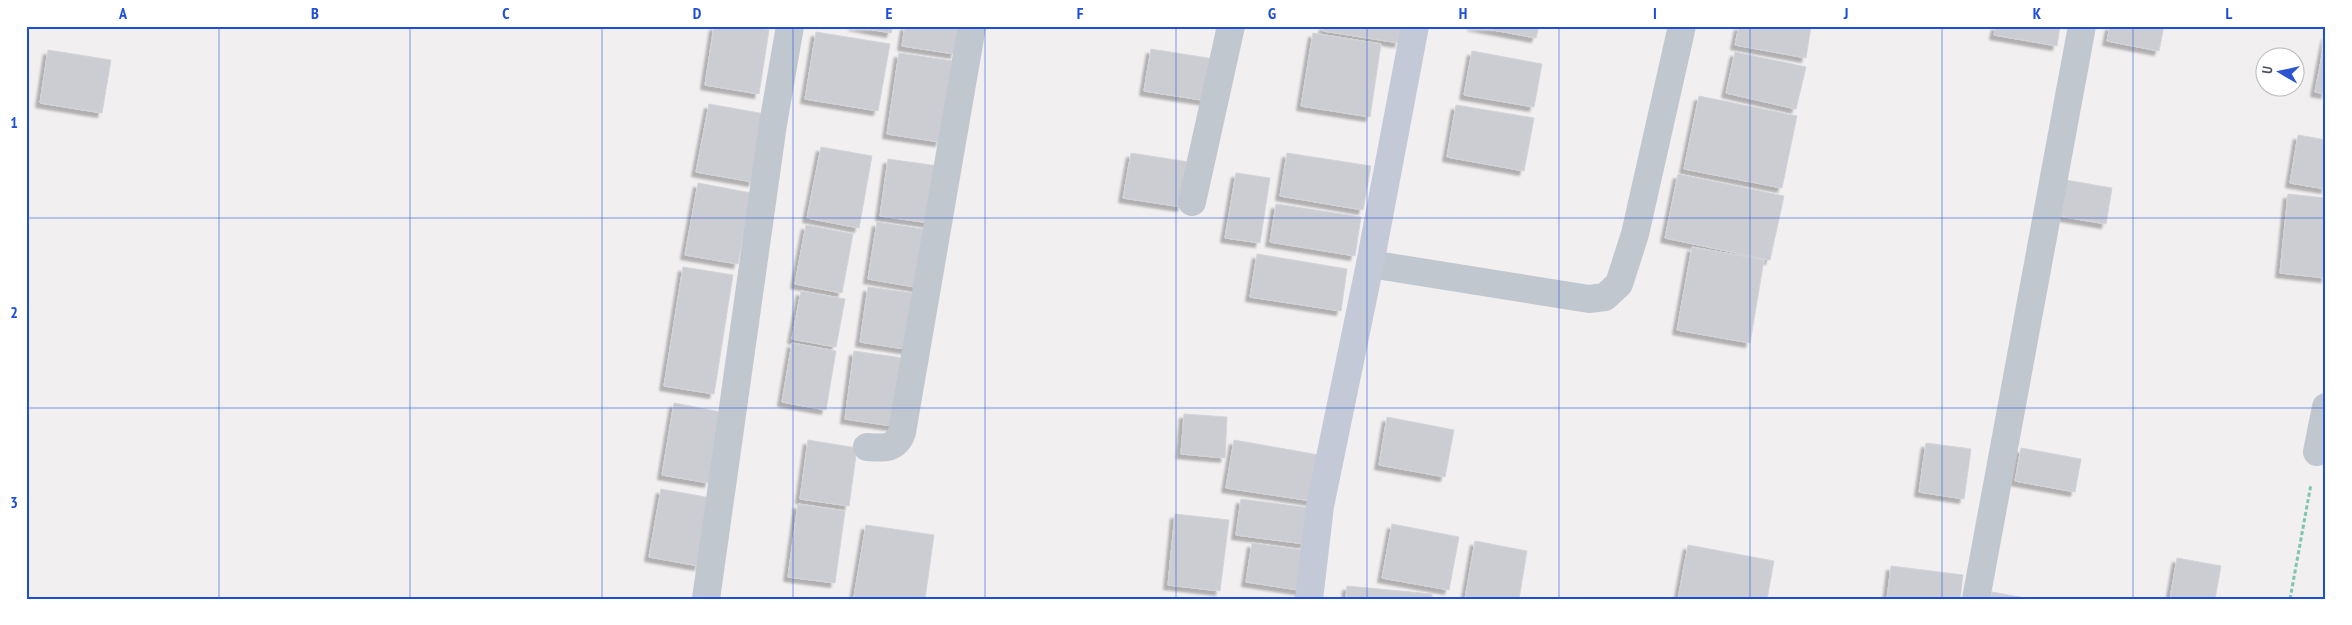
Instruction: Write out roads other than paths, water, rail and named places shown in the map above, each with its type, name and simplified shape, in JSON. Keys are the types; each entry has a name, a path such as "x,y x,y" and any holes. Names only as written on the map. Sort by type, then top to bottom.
{"street":[{"path":"706,599 772,133 790,26"},
{"path":"867,447 891,447 897,444 902,432 972,26"},
{"path":"1192,202 1231,26"},
{"path":"1309,599 1320,506 1370,264 1415,26"},
{"path":"1370,264 1589,299 1606,297 1619,284 1635,234 1682,26"},
{"path":"1976,599 2082,26"},
{"path":"2317,452 2326,407"}]}
